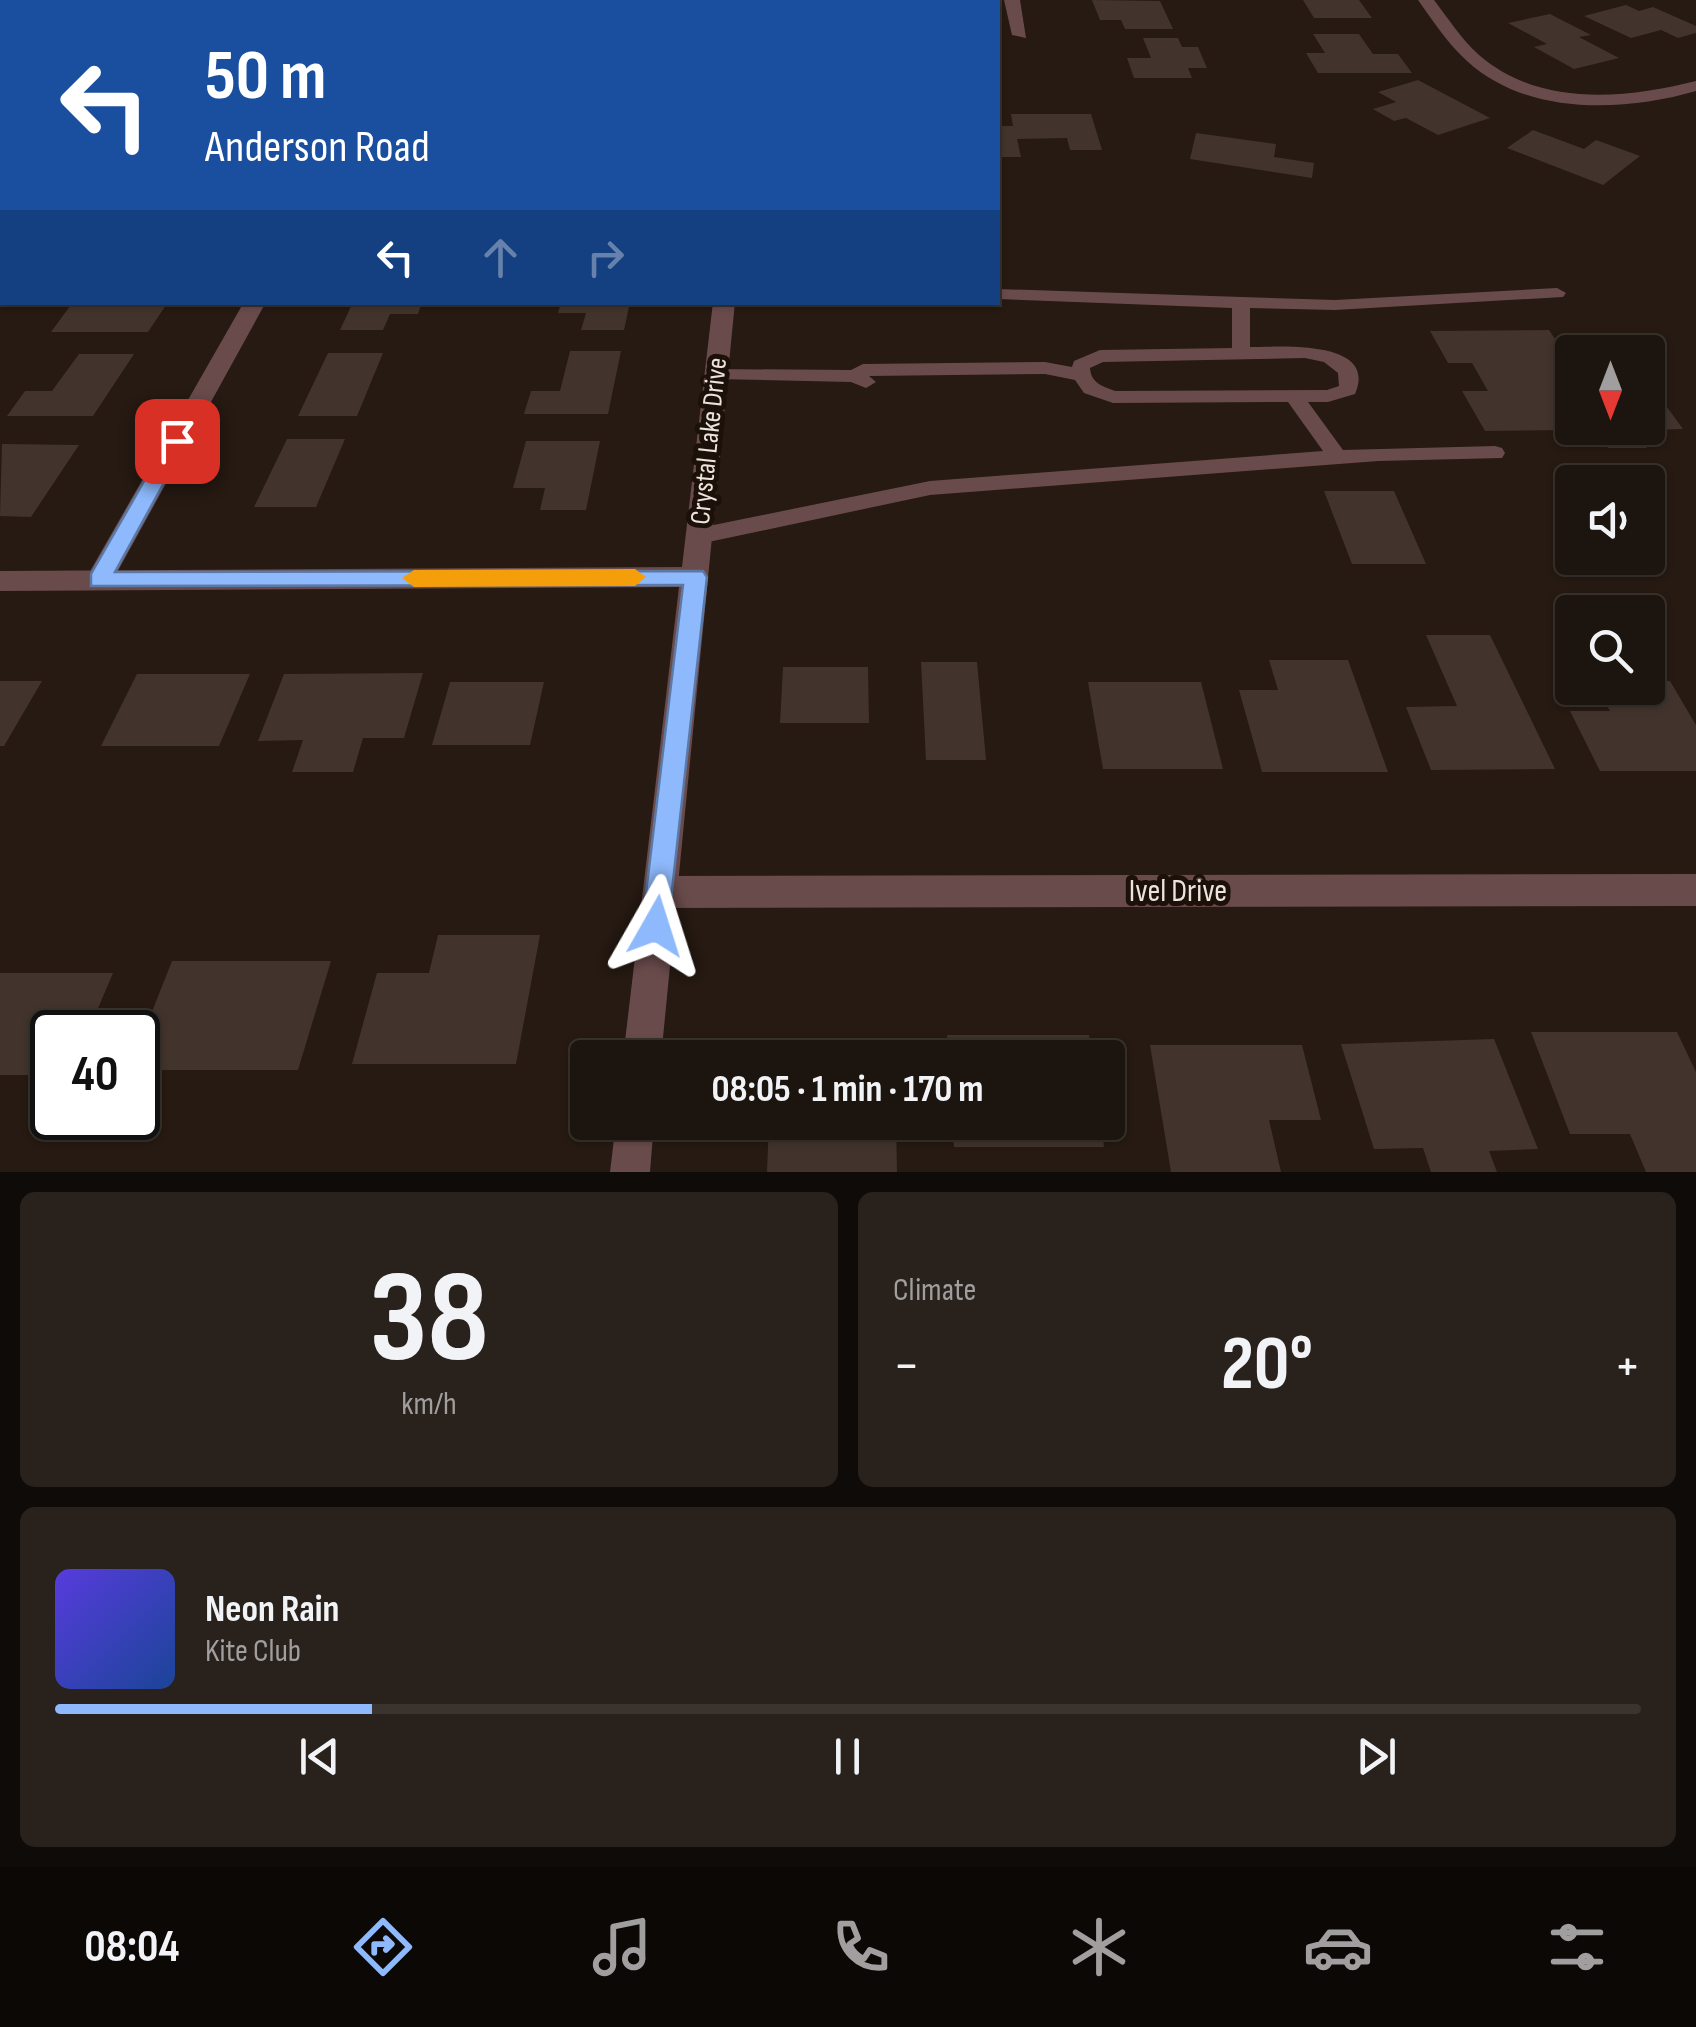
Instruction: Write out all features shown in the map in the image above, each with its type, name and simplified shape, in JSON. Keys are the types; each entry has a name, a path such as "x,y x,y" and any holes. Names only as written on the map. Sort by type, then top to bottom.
{"street":[{"path":"1012,0 1020,35"},
{"path":"1426,0 1476,61 1532,88 1588,100 1637,102 1696,86"},
{"path":"99,580 253,305"},
{"name":"Crystal Lake Drive","path":"644,1040 724,305"},
{"path":"0,582 695,577"},
{"name":"Ivel Drive","path":"660,892 1696,890"},
{"path":"630,1172 634,1140"}],"lane":[{"path":"1000,294 1336,305 1557,293"},
{"path":"1241,303 1241,353"},
{"path":"716,373 855,376 866,382 1050,383 1076,375 1087,359 1100,356 1322,353 1347,368 1351,379 1348,390 1328,396 1113,396 1091,388 1076,375"},
{"path":"1294,396 1338,458"},
{"path":"700,536 930,488 1338,458 1495,453"}],"building":[{"path":"1092,0 1160,1 1173,29 1125,29 1121,20 1100,20"},
{"path":"1303,0 1359,0 1372,18 1314,18"},
{"path":"1626,5 1639,11 1653,7 1696,26 1696,33 1678,38 1661,30 1631,38 1584,16"},
{"path":"1550,14 1591,35 1579,37 1619,58 1574,69 1534,47 1547,44 1508,23"},
{"path":"1313,34 1359,34 1373,54 1398,54 1412,73 1318,73 1306,53 1325,53"},
{"path":"1143,38 1178,38 1182,47 1198,47 1207,68 1188,68 1192,78 1134,78 1127,58 1151,58"},
{"path":"1418,80 1490,118 1438,135 1406,118 1394,121 1373,109 1396,102 1378,92"},
{"path":"1011,114 1091,114 1102,150 1070,150 1067,138 1017,139 1021,157 1000,157 1000,126 1013,126"},
{"path":"1533,130 1584,149 1596,140 1640,156 1603,185 1507,148"},
{"path":"1196,133 1276,144 1274,157 1314,163 1312,178 1190,159"},
{"path":"71,305 166,305 148,332 51,332"},
{"path":"352,305 421,305 418,314 390,314 383,330 340,330"},
{"path":"560,305 629,305 624,330 581,330 586,313 558,313"},
{"path":"1549,330 1555,339 1555,430 1485,431 1462,391 1488,391 1472,363 1448,363 1430,331"},
{"path":"570,351 621,351 608,414 524,414 531,391 560,391"},
{"path":"328,353 383,353 357,416 298,416"},
{"path":"79,354 134,354 93,416 7,416 25,391 52,391"},
{"path":"1665,404 1683,429 1665,430"},
{"path":"287,439 345,439 316,507 254,507"},
{"path":"526,441 600,441 586,510 540,510 545,488 513,488"},
{"path":"2,444 79,445 31,517 0,516"},
{"path":"1606,445 1647,448 1608,448"},
{"path":"1324,491 1394,491 1426,564 1352,564"},
{"path":"1426,635 1490,635 1555,769 1431,770 1406,707 1457,706"},
{"path":"1269,660 1348,660 1388,772 1262,772 1239,690 1278,690"},
{"path":"921,662 977,662 986,760 926,760"},
{"path":"783,667 868,667 869,723 780,723"},
{"path":"423,673 404,738 363,738 353,772 292,772 303,740 258,741 284,674"},
{"path":"137,674 250,674 219,746 101,746"},
{"path":"0,681 42,681 4,746 0,746"},
{"path":"1665,681 1670,681 1696,725 1696,771 1600,771 1570,711 1610,711 1607,705 1665,705"},
{"path":"450,682 544,682 530,745 432,745"},
{"path":"1088,682 1201,682 1223,769 1103,769"},
{"path":"438,935 540,935 516,1064 352,1064 377,973 429,973"},
{"path":"172,961 331,961 298,1070 160,1070 160,1010 153,1010"},
{"path":"0,973 113,973 97,1010 30,1010 30,1075 0,1075"},
{"path":"1531,1032 1677,1032 1696,1072 1696,1172 1646,1172 1630,1134 1570,1134"},
{"path":"947,1035 1089,1035 1090,1040 947,1040"},
{"path":"1494,1039 1538,1149 1489,1151 1497,1172 1431,1172 1423,1148 1374,1149 1341,1044"},
{"path":"1150,1045 1302,1045 1321,1120 1269,1120 1281,1172 1171,1172"},
{"path":"768,1140 896,1140 897,1172 767,1172"},
{"path":"953,1140 1103,1140 1104,1147 954,1147"}],"slow traffic":[{"path":"414,578 635,577"}],"route":[{"path":"177,441 99,580 695,577 656,926"}]}
